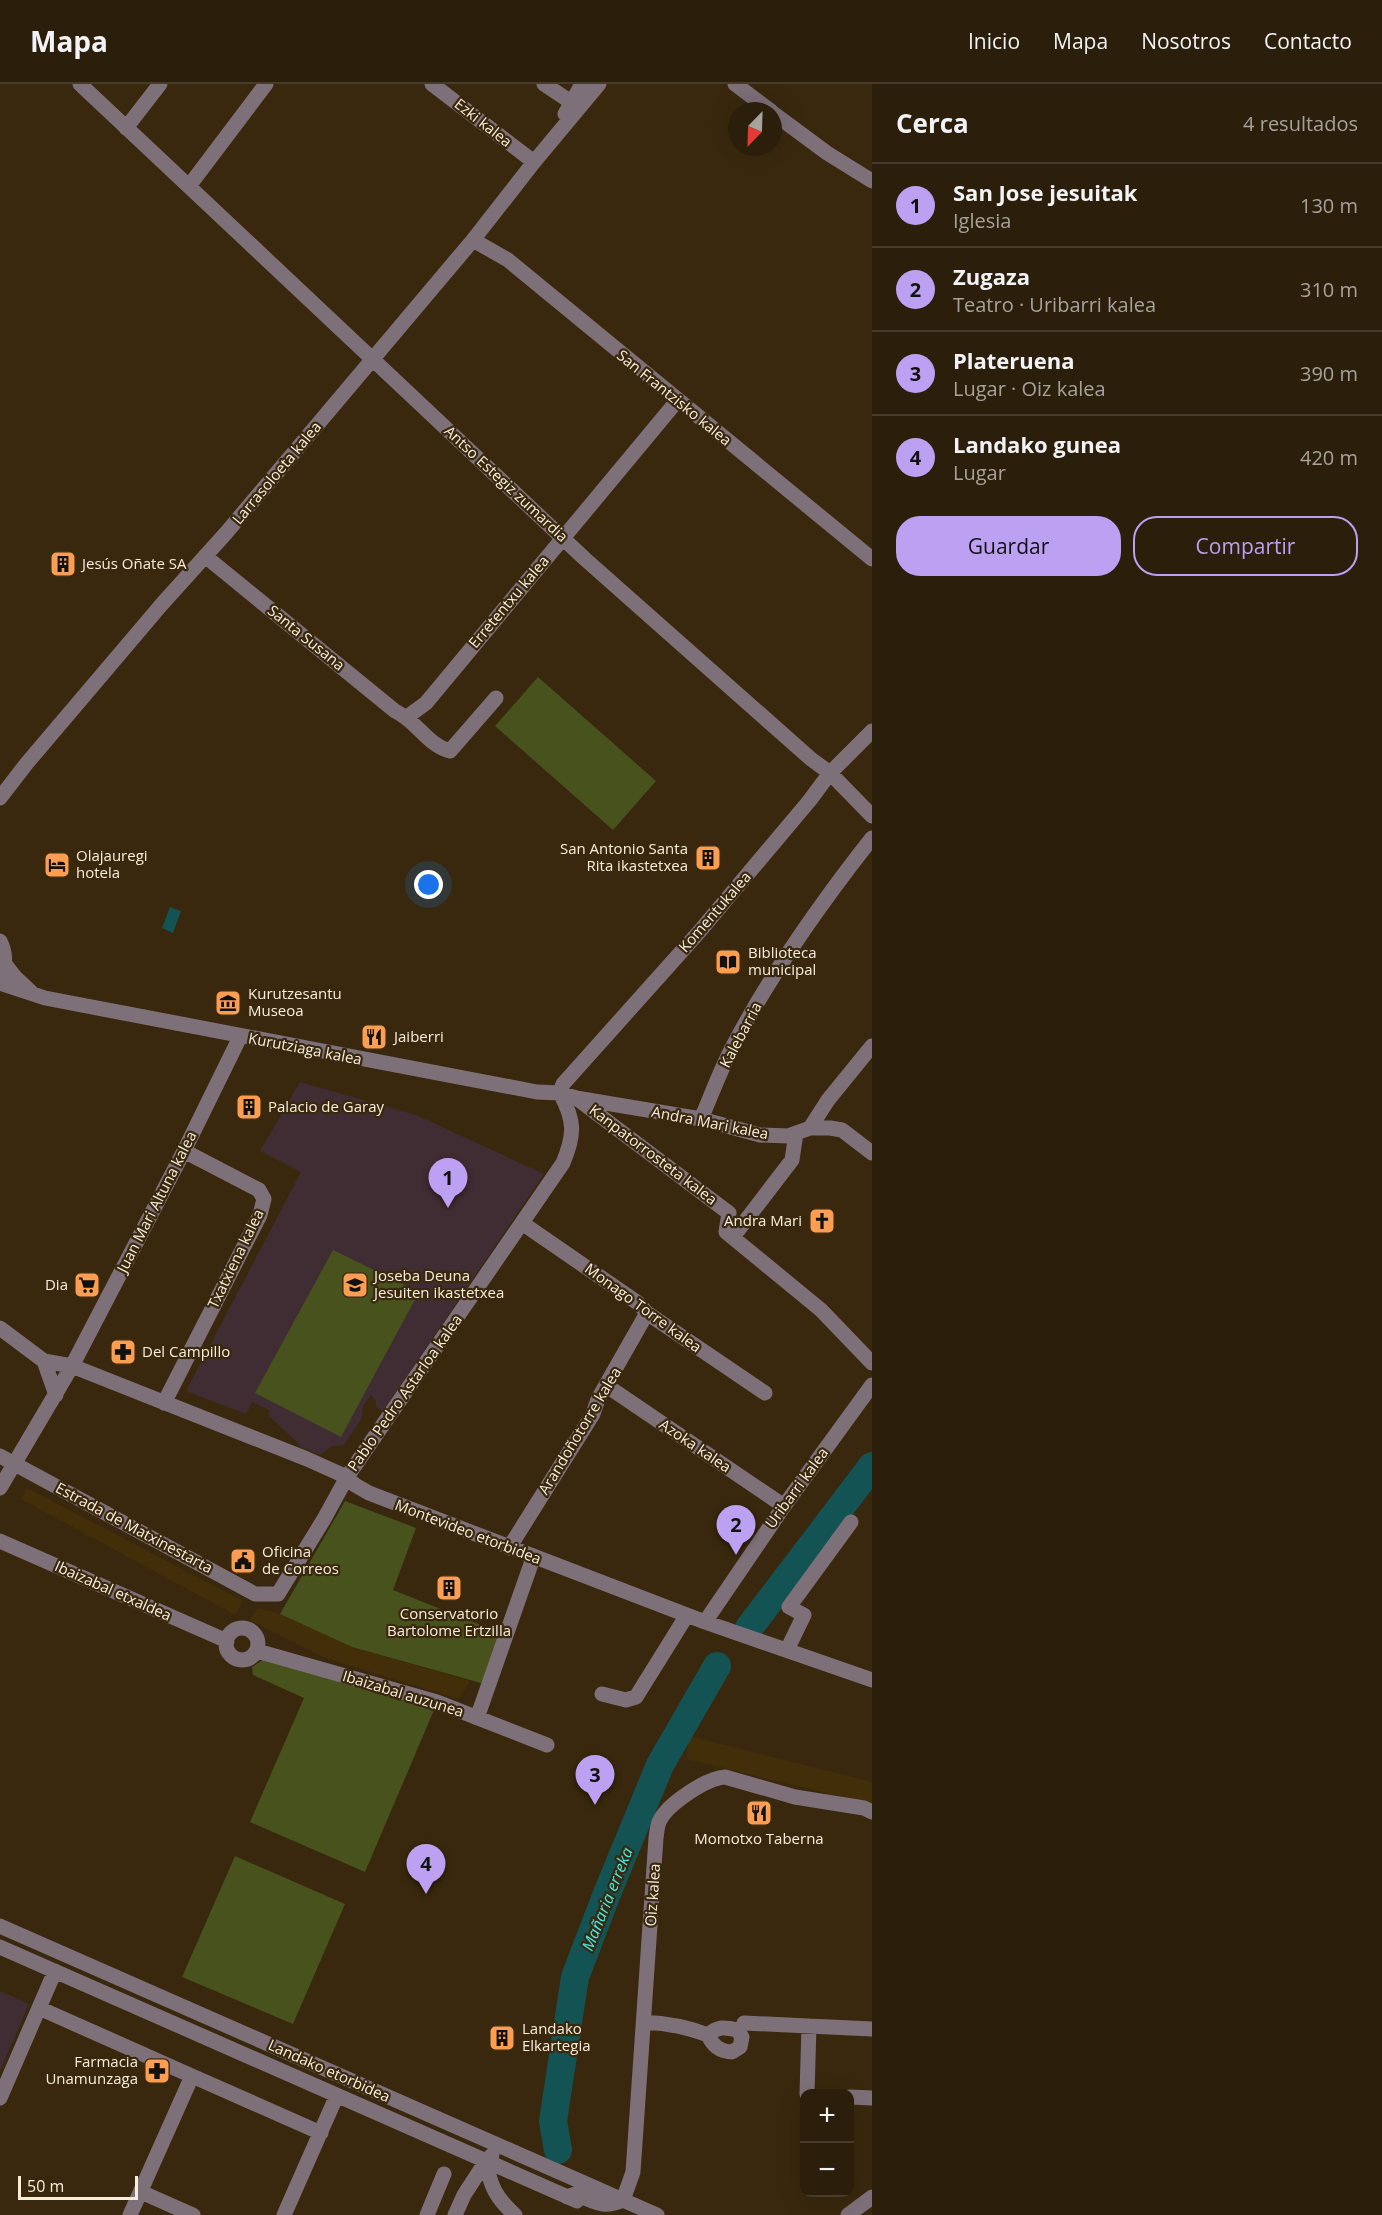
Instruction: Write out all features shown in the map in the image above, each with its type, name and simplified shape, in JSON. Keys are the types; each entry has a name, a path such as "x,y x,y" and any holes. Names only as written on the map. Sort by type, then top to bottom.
{"street":[{"name":"Antso Estegiz zumardia","path":"80,84 563,538 822,769 830,773 872,816"},
{"path":"126,128 160,84"},
{"path":"189,186 266,84"},
{"name":"Ezki kalea","path":"432,84 534,162"},
{"path":"544,84 571,102"},
{"path":"549,143 582,84"},
{"path":"549,143 599,84"},
{"path":"735,84 759,102"},
{"path":"782,119 827,153 872,180"},
{"name":"Larrasoloeta kalea","path":"0,798 27,763 226,534 473,240 549,143"},
{"name":"San Frantzisko kalea","path":"473,240 508,260 872,560"},
{"name":"Erretentxu kalea","path":"407,717 426,703 677,400"},
{"name":"Santa Susana","path":"205,556 395,711 407,717 439,748 450,751 496,698"},
{"name":"Komentukalea","path":"560,1093 563,1084 699,932 830,773 872,731"},
{"name":"Kalebarria","path":"700,1119 732,1049 762,995 826,898 872,838"},
{"path":"0,941 4,950 2,969"},
{"name":"Kurutziaga kalea","path":"2,969 34,994"},
{"name":"Kurutziaga kalea","path":"0,983 45,998 240,1037 537,1092 560,1093 576,1098"},
{"name":"Juan Mari Altuna kalea","path":"0,1488 72,1366 184,1151 240,1037"},
{"path":"872,1046 803,1131 792,1160 783,1174 733,1237 821,1310 872,1363"},
{"name":"Pablo Pedro Astarloa kalea","path":"347,1477 563,1163 573,1132 571,1112 560,1093"},
{"name":"Andra Mari kalea","path":"576,1098 700,1119 760,1135 788,1136 803,1131 830,1128 842,1130 872,1153"},
{"name":"Kanpatorrosteta kalea","path":"576,1098 729,1213 726,1232 733,1237"},
{"name":"Txatxiena kalea","path":"164,1402 261,1215 264,1199 259,1190 184,1151"},
{"name":"Monago Torre kalea","path":"522,1223 765,1393"},
{"name":"Arandoñotorre kalea","path":"509,1548 593,1414 598,1399 648,1313"},
{"path":"0,1328 44,1361 56,1395"},
{"path":"86,1338 90,1374"},
{"name":"Montevideo etorbidea","path":"44,1361 72,1366 308,1459 347,1477 369,1493 509,1548 705,1622 872,1680"},
{"name":"Uribarri kalea","path":"705,1622 784,1506 872,1385"},
{"name":"Azoka kalea","path":"607,1386 784,1506"},
{"name":"Estrada de Matxinestarta","path":"0,1456 255,1594 278,1594 347,1477"},
{"path":"787,1650 804,1615 789,1606 851,1522"},
{"name":"Ibaizabal etxaldea","path":"0,1541 227,1641"},
{"path":"477,1718 531,1564"},
{"path":"602,1694 626,1700 636,1697 687,1615"},
{"path":"242,1628 249,1630 256,1637 257,1651 244,1660 237,1659 229,1653 227,1641 235,1630 242,1628"},
{"name":"Ibaizabal auzunea","path":"257,1651 437,1702 547,1745"},
{"name":"Oiz kalea","path":"623,2200 633,2172 657,1827 661,1818 703,1783 725,1777 795,1797 864,1808 872,1812"},
{"name":"Landako etorbidea","path":"0,1926 657,2215"},
{"name":"Landako etorbidea","path":"0,1947 609,2215"},
{"path":"0,2098 55,1971"},
{"path":"39,2008 321,2133"},
{"path":"644,2022 678,2025 708,2035"},
{"path":"744,2023 872,2029"},
{"path":"807,2089 809,2026"},
{"path":"130,2215 192,2076"},
{"path":"286,2212 338,2095"},
{"path":"854,2097 872,2098"},
{"path":"455,2215 464,2195 492,2155 497,2154 517,2162 533,2160"},
{"path":"486,2161 489,2178 500,2201 515,2215"},
{"path":"427,2215 444,2174"},
{"path":"141,2192 193,2215"},
{"path":"567,2197 575,2193 607,2206 623,2200"},
{"path":"848,2215 872,2197"}],"shaded area":[{"name":"Joseba Deuna Jesuiten ikastetxea","path":"300,1082 416,1115 544,1174 383,1411 376,1407 376,1400 371,1395 363,1406 362,1418 344,1445 332,1446 320,1455 299,1446 269,1416 269,1410 252,1402 246,1414 186,1391 301,1172 260,1151"},
{"path":"27,1488 243,1601 235,1615 21,1499"},
{"path":"258,1608 280,1614 352,1647 470,1681 459,1699 328,1659 250,1620"},
{"path":"690,1736 872,1782 872,1804 686,1759"},
{"path":"0,1991 29,2004 0,2071"}],"green space":[{"path":"538,677 656,781 613,830 495,726"},
{"path":"333,1250 419,1292 341,1437 255,1393"},
{"path":"345,1501 416,1528 393,1590 506,1635 488,1685 352,1647 280,1614"},
{"path":"264,1659 434,1710 365,1872 250,1822 304,1698 253,1675 252,1667"},
{"path":"235,1856 345,1904 293,2024 182,1977"}],"water":[{"path":"170,907 181,911 173,933 162,928"}],"waterway":[{"name":"Mañaria erreka","path":"749,1628 872,1466"},
{"name":"Mañaria erreka","path":"558,2150 553,2121 575,1977 660,1765 717,1666"}],"place":[{"name":"Jesús Oñate SA","path":"63,564"},
{"name":"San Antonio Santa Rita ikastetxea","path":"708,858"},
{"name":"Olajauregi hotela","path":"57,865"},
{"name":"Biblioteca municipal","path":"728,962"},
{"name":"Kurutzesantu Museoa","path":"228,1003"},
{"name":"Jaiberri","path":"374,1037"},
{"name":"Palacio de Garay","path":"249,1107"},
{"name":"San Jose jesuitak","path":"448,1208"},
{"name":"Andra Mari","path":"822,1221"},
{"name":"Dia","path":"87,1285"},
{"name":"Joseba Deuna Jesuiten ikastetxea","path":"355,1285"},
{"name":"Del Campillo","path":"123,1352"},
{"name":"Zugaza","path":"736,1555"},
{"name":"Oficina de Correos","path":"243,1561"},
{"name":"Conservatorio Bartolome Ertzilla","path":"449,1588"},
{"name":"Plateruena","path":"595,1805"},
{"name":"Momotxo Taberna","path":"759,1813"},
{"name":"Landako gunea","path":"426,1894"},
{"name":"Landako Elkartegia","path":"502,2038"},
{"name":"Farmacia Unamunzaga","path":"157,2071"}]}
